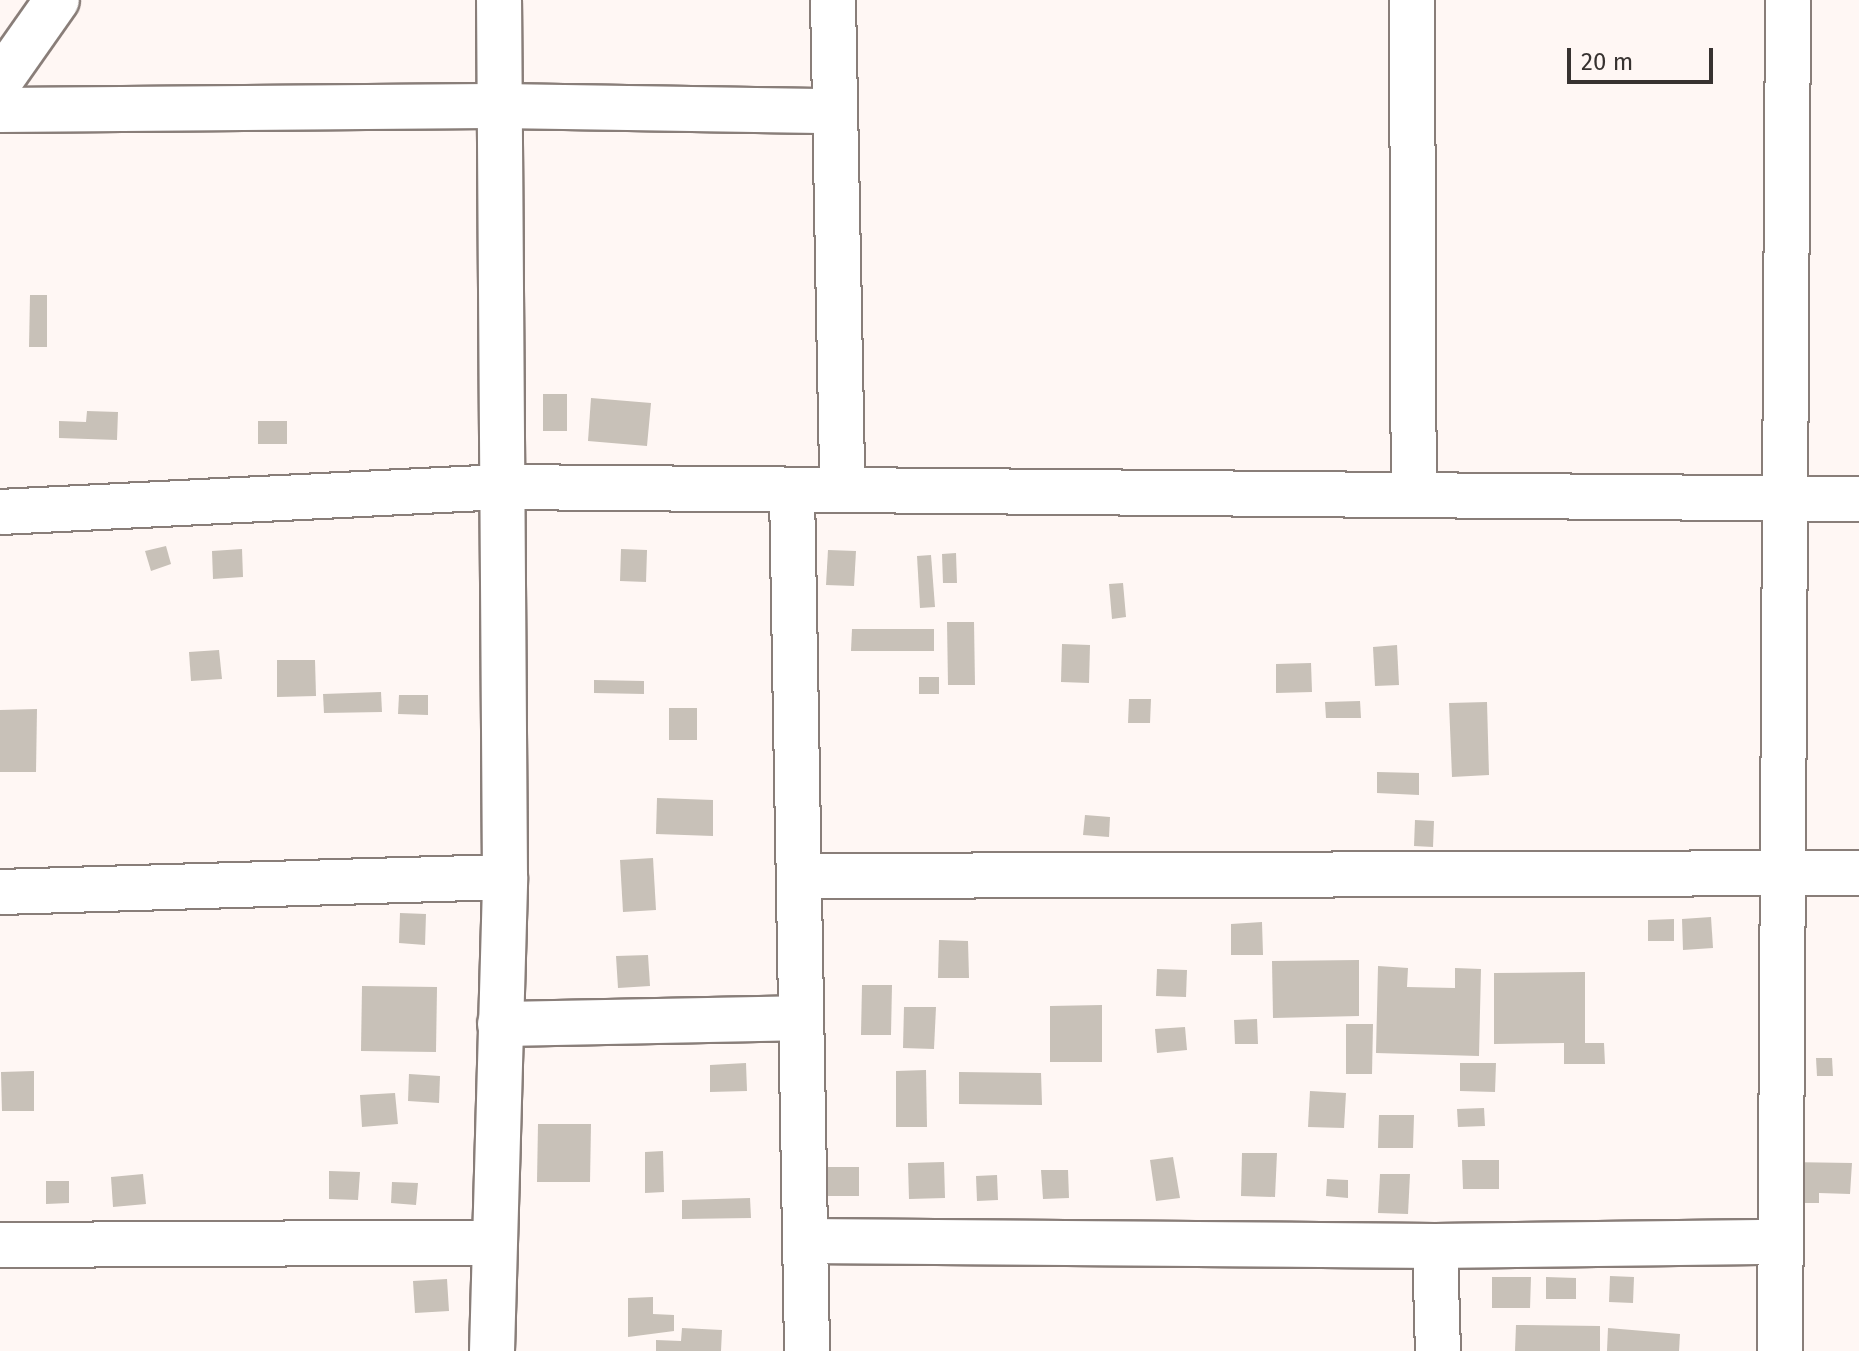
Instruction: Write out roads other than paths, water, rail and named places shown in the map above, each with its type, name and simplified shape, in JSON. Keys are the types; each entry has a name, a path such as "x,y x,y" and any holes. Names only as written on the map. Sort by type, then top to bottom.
{"street":[{"path":"0,81 57,0"},
{"path":"492,1351 505,877 499,0"},
{"path":"833,0 842,490"},
{"path":"1412,0 1414,495"},
{"path":"1780,1351 1788,0"},
{"path":"0,110 500,106 835,111"},
{"path":"0,512 502,487 1859,499"},
{"path":"792,490 807,1351"},
{"path":"799,876 1859,873"},
{"path":"0,892 505,877"},
{"path":"500,1024 801,1018"},
{"path":"805,1241 1435,1246 1780,1242"},
{"path":"0,1245 494,1242"},
{"path":"1435,1246 1438,1351"}]}
